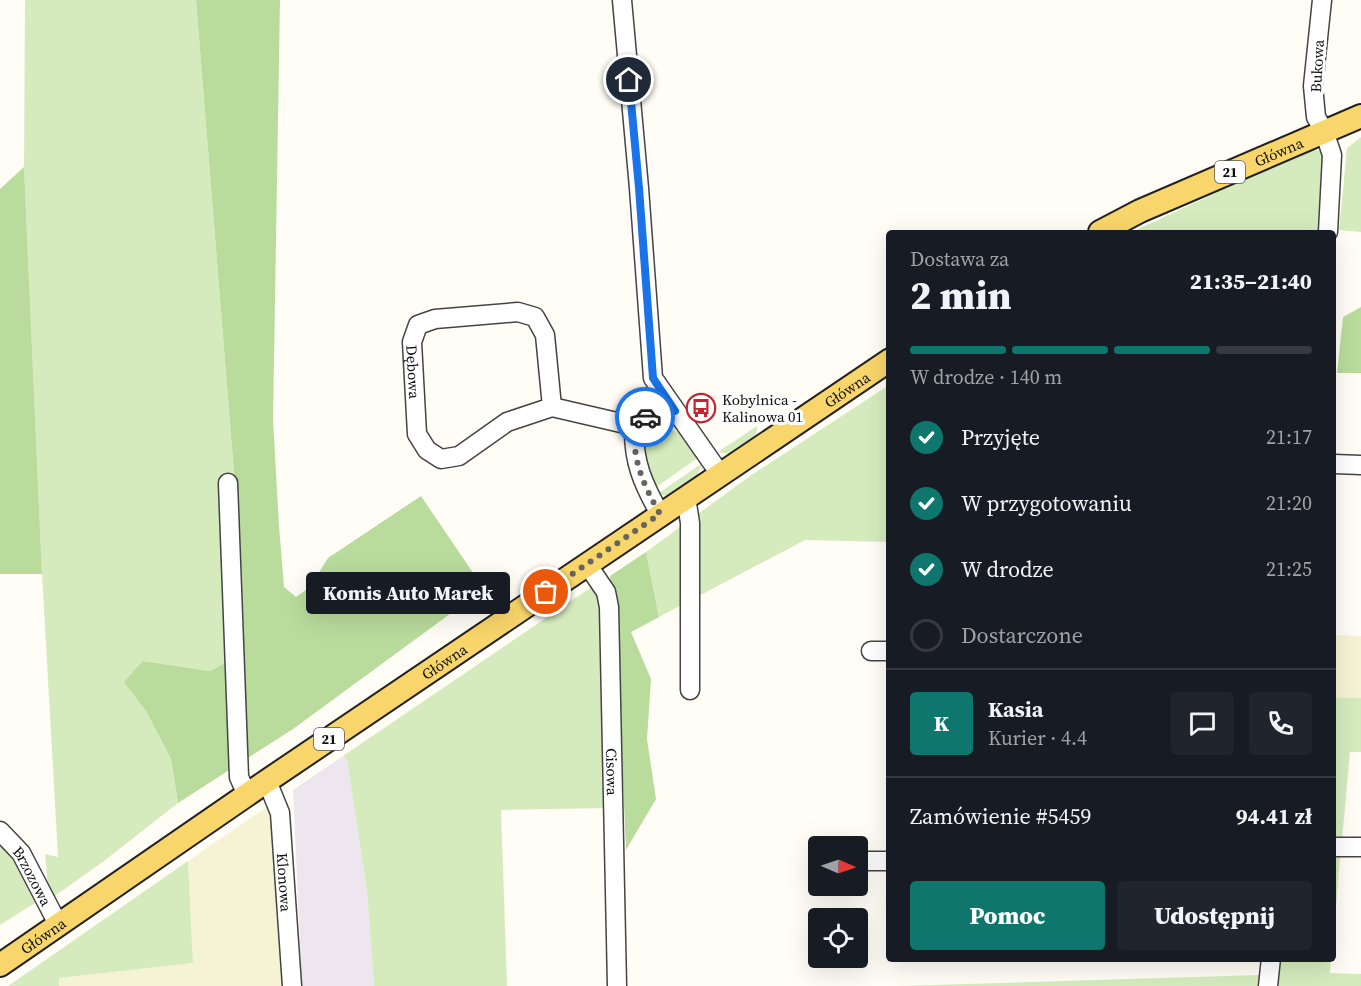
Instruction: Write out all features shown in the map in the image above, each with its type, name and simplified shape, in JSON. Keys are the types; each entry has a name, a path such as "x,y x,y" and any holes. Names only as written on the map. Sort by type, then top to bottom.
{"main road":[{"name":"Główna","path":"1104,230 1140,211 1361,116"},
{"name":"Główna","path":"0,965 267,781 886,363"}],"street":[{"path":"622,0 653,378 720,474"},
{"name":"Bukowa","path":"1322,0 1313,86 1316,117 1324,131 1332,155 1328,230"},
{"name":"Dębowa","path":"518,312 535,317 545,335 552,407 507,422 459,456 441,459 427,450 417,434 412,342 418,325 435,318 518,312"},
{"path":"552,407 634,426 658,411 675,411"},
{"path":"634,426 633,447 640,474 660,514"},
{"path":"1336,464 1361,465"},
{"path":"228,483 239,777 247,795"},
{"path":"686,497 690,523 690,690"},
{"name":"Cisowa","path":"587,564 606,592 609,607 617,986"},
{"path":"871,651 886,651"},
{"name":"Klonowa","path":"267,781 280,813 292,986"},
{"name":"Brzozowa","path":"0,831 21,853 59,926"},
{"path":"1336,847 1361,847"},
{"path":"868,861 886,861"},
{"path":"1268,986 1270,962"}],"shaded area":[{"path":"1336,635 1361,636 1361,698 1336,698"},
{"path":"343,756 347,760 367,892 374,986 302,986 293,790"},
{"path":"268,806 275,814 286,986 59,986 59,978 193,963 188,861"}],"green space":[{"path":"25,0 196,0 234,473 243,653 210,671 144,661 125,682 146,711 171,759 178,803 52,898 48,886 45,854 58,857 42,574 24,167"},
{"path":"196,0 280,0 273,420 284,587 296,597 310,587 328,558 421,496 484,589 293,729 178,803 171,759 146,711 124,682 143,661 210,671 243,653 234,473"},
{"path":"1361,137 1361,232 1339,230 1347,148"},
{"path":"1308,150 1320,150 1326,155 1318,230 1136,230"},
{"path":"24,167 42,574 0,574 0,189"},
{"path":"1361,307 1361,373 1337,373 1343,317"},
{"path":"886,387 886,542 805,540 659,617 646,552 750,476"},
{"path":"757,426 756,438 743,448 729,453 718,452"},
{"path":"665,428 681,435 699,457 655,488 646,466 642,447 651,432"},
{"path":"701,464 700,471 686,489 672,496 659,493"},
{"path":"646,552 659,617 631,632 651,679 647,739 656,799 626,850 616,619 610,576"},
{"path":"593,586 603,615 607,808 501,810 507,986 374,986 367,892 347,760 343,756"},
{"path":"1336,698 1361,698 1361,752 1350,752 1342,839 1336,840"},
{"path":"0,846 10,855 35,903 0,925"},
{"path":"1336,857 1340,857 1336,907"},
{"path":"188,861 193,963 59,978 59,986 8,986"},
{"path":"1279,962 1331,962 1330,973 1361,974 1361,986 1277,986"},
{"path":"1259,975 1258,986 900,986"}],"way so far":[{"path":"546,592 660,514 640,474 633,447 634,426 645,417"}],"place":[{"name":"Kobylnica - Kalinowa 01","path":"701,408"},
{"name":"Komis Auto Marek","path":"546,592"}],"route":[{"path":"629,80 653,378 675,411 658,411 645,417"}]}
